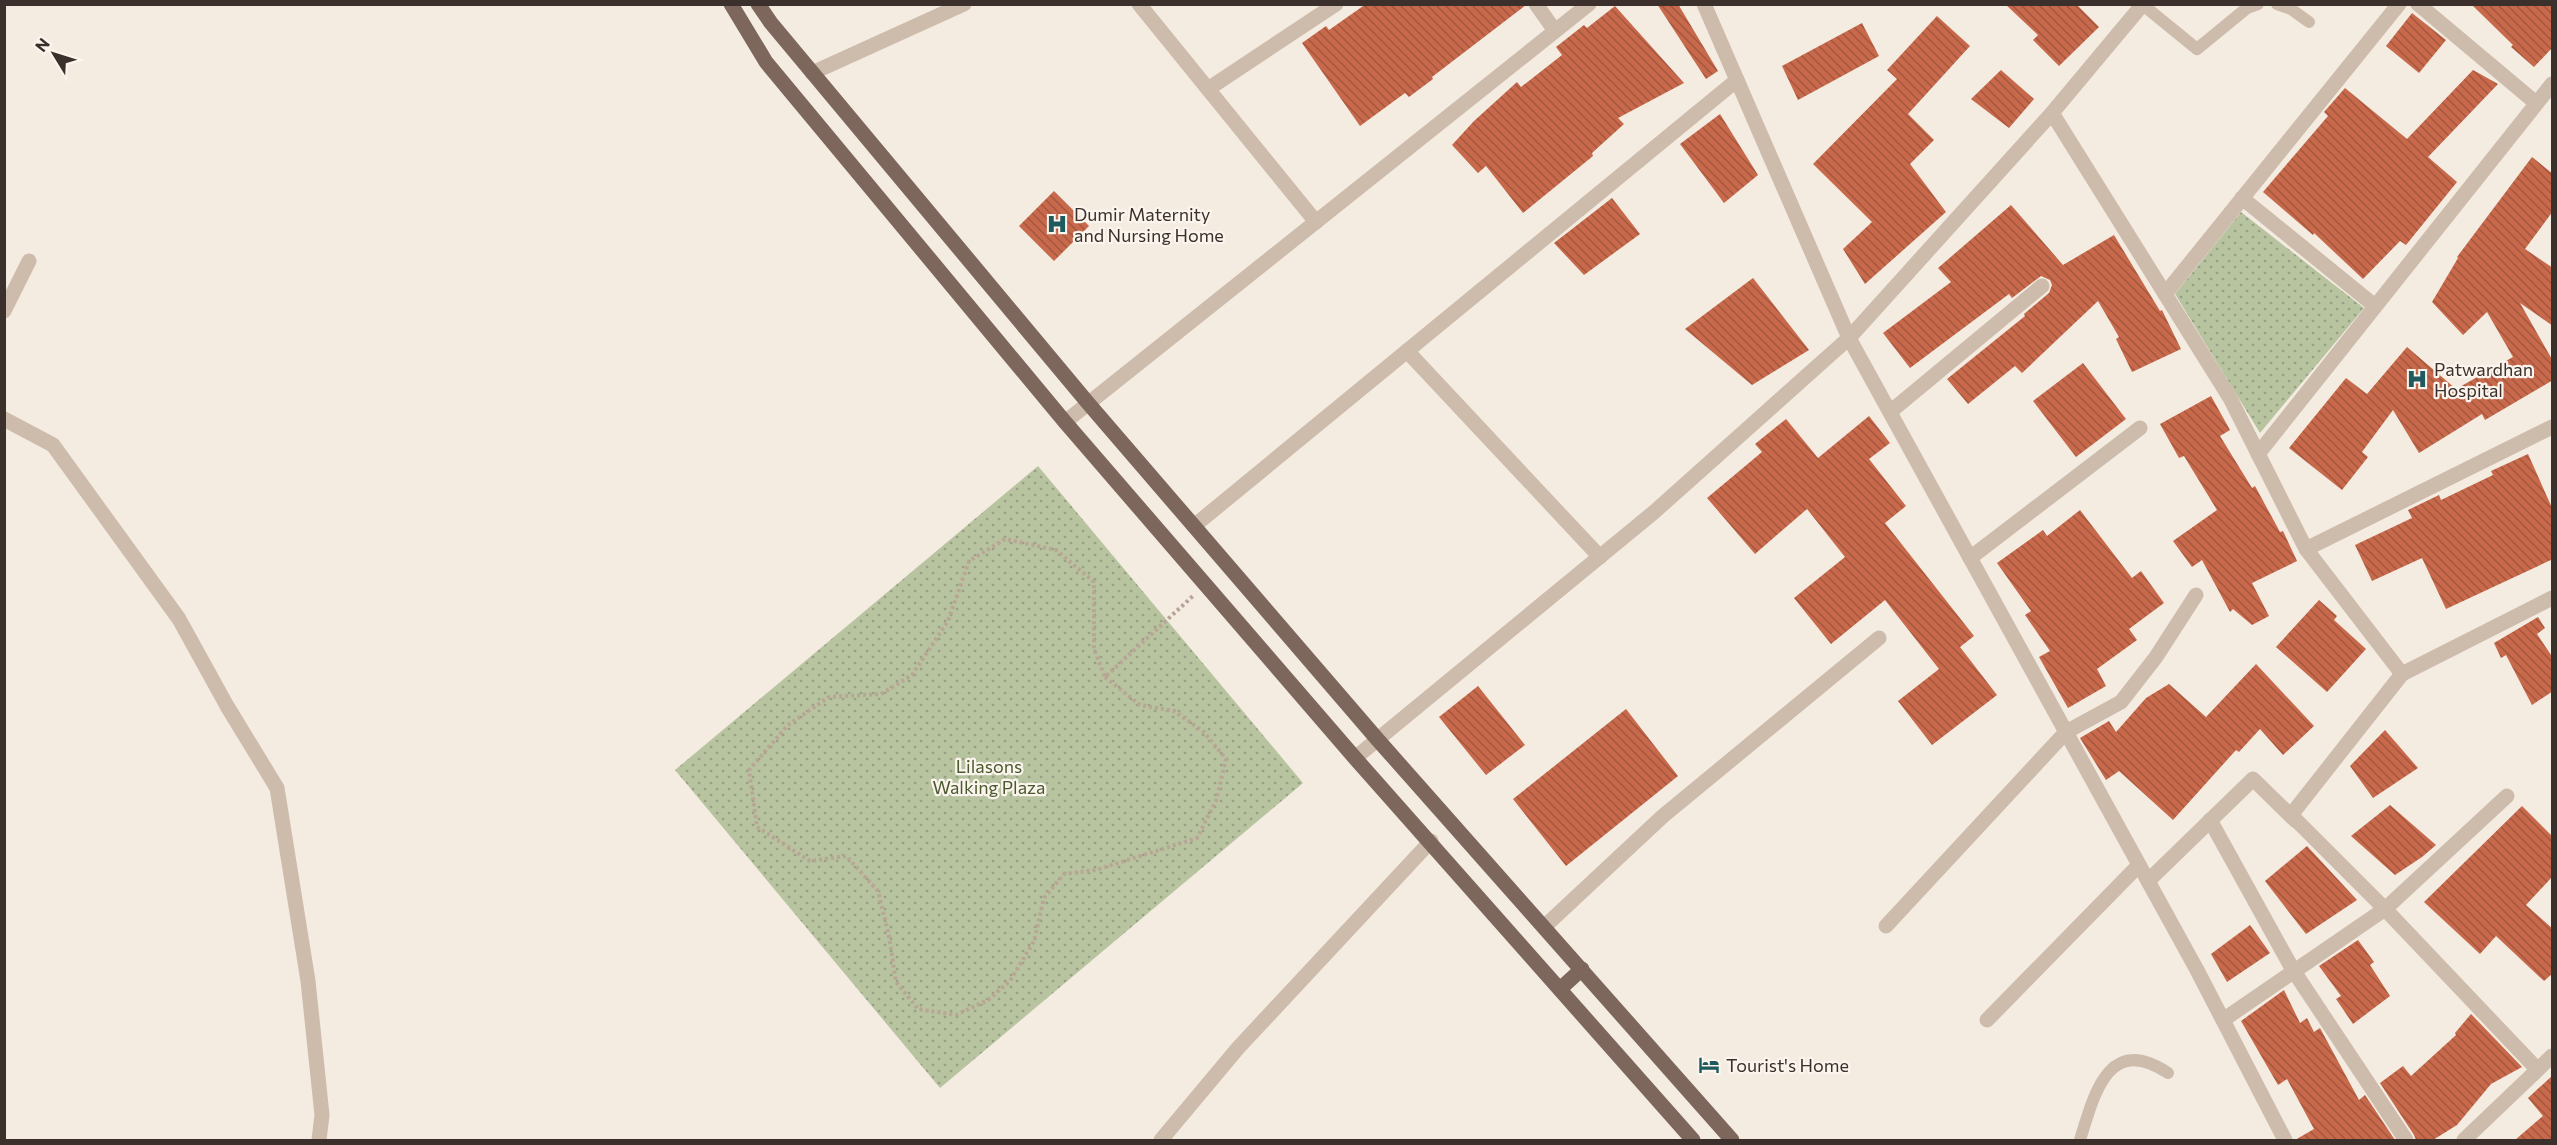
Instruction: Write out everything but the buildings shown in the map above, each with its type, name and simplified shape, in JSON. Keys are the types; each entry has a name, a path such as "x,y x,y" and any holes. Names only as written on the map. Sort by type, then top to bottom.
{"main road":[{"path":"731,4 766,62 1065,422 1355,758 1431,841 1693,1140"},
{"path":"758,4 812,73 1088,403 1378,740 1732,1140"},
{"path":"1560,989 1582,969"}],"street":[{"path":"812,73 964,4"},
{"path":"1139,4 1316,222"},
{"path":"1208,89 1336,4"},
{"path":"1536,4 1555,32"},
{"path":"1065,422 1589,4"},
{"path":"1704,4 1849,338 2148,881 2285,1140"},
{"path":"2165,294 2399,4"},
{"path":"2418,4 2536,103"},
{"path":"1355,758 1653,513 1849,338 2052,113 2143,5"},
{"path":"1194,526 1737,80"},
{"path":"2258,454 2553,84"},
{"path":"2052,113 2230,398 2306,549 2402,674"},
{"path":"2242,198 2375,306"},
{"path":"4,311 29,261"},
{"path":"1890,412 2042,286"},
{"path":"1407,351 1600,557"},
{"path":"4,419 53,445 60,454 179,619 226,706 277,788 308,981 322,1115 319,1140"},
{"path":"2306,549 2552,427"},
{"path":"1970,558 2140,428"},
{"path":"1886,926 2066,732 2121,702 2156,657 2196,595"},
{"path":"2537,1069 2385,909 2291,815 2402,674 2553,598"},
{"path":"1544,927 1664,816 1880,638"},
{"path":"2148,881 2253,779 2302,826"},
{"path":"2223,1020 2385,909 2507,796"},
{"path":"2211,820 2293,970 2406,1140"},
{"path":"1161,1140 1239,1048 1431,841"},
{"path":"1987,1020 2139,866"},
{"path":"2464,1140 2553,1056"}],"lane":[{"path":"2143,5 2197,49 2247,8 2258,4"},
{"path":"2277,4 2291,9 2309,22"},
{"path":"2080,1140 2094,1093 2112,1070 2126,1061 2140,1059 2152,1062 2168,1072"}],"path":[{"path":"1005,539 1056,550 1094,582 1094,649 1105,677 1140,705 1174,711 1204,732 1226,759 1216,801 1197,838 1096,870 1064,874 1044,898 1034,940 1010,981 988,1000 956,1015 918,1009 897,982 878,891 846,856 810,861 757,827 749,770 788,724 829,697 881,694 912,675 948,621 969,561 1005,539"},
{"path":"1105,677 1205,584"}],"green space":[{"path":"2241,212 2364,308 2260,433 2175,294"},
{"name":"Lilasons Walking Plaza","path":"1038,466 1303,783 940,1088 675,770"}],"place":[{"name":"Dumir Maternity and Nursing Home","path":"1057,224"},
{"name":"Patwardhan Hospital","path":"2417,379"},
{"name":"Tourist's Home","path":"1709,1065"}]}
